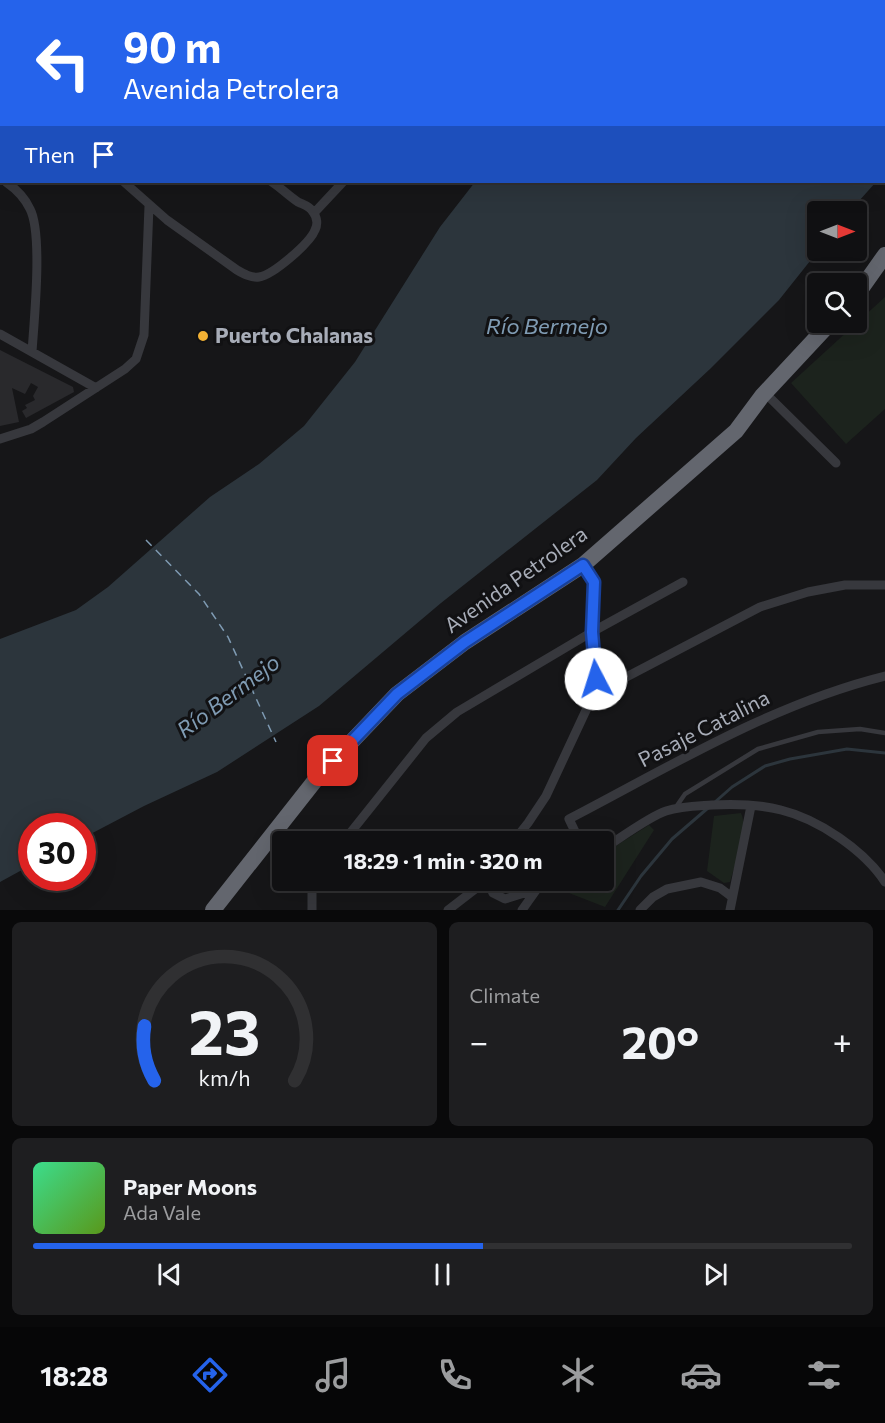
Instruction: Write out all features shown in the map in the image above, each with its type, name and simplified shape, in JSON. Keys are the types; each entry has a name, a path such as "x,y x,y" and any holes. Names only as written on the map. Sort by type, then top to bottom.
{"highway":[{"path":"867,280 885,255"},
{"name":"Avenida Petrolera","path":"213,910 317,778 397,694 465,642 583,565 736,431 765,393 821,333"}],"street":[{"path":"7,183 24,199 34,220 36,244 32,352"},
{"path":"125,183 149,206 237,270 257,278 279,266 312,236 316,228 317,221 314,213 273,183"},
{"path":"314,213 342,183"},
{"path":"0,438 31,429 133,363 142,346 146,310 149,206"},
{"path":"0,334 96,388"},
{"path":"765,393 836,463"},
{"path":"522,831 546,796 588,706 596,679 592,632 594,582 583,565"},
{"path":"352,831 426,738 449,718 490,690 682,582"},
{"path":"588,706 613,684 760,607 808,592 845,585 885,585"},
{"name":"Pasaje Catalina","path":"575,831 569,819 779,711 850,685 885,676"},
{"path":"614,842 665,811 690,806 752,806 781,810 812,821 844,841 884,879"},
{"path":"730,910 752,806"},
{"path":"640,910 653,897 668,889 701,882 720,888 732,897"},
{"path":"312,891 312,910"},
{"path":"448,910 473,891"},
{"path":"492,891 504,899 530,891"},
{"path":"522,910 536,891"}],"lane":[{"path":"675,809 685,795 758,749 818,732 860,729 885,733"}],"shaded area":[{"path":"885,297 885,409 846,444 791,383 846,333 867,333 867,313"},
{"path":"741,813 743,828 740,847 730,882 724,883 707,871 714,816"},
{"path":"649,825 654,830 605,907 564,891 614,891 614,847"}],"water":[{"name":"Río Bermejo","path":"474,183 875,183 859,201 807,201 807,261 810,261 779,300 636,438 597,480 441,603 319,706 217,772 96,831 96,813 18,813 18,872 0,882 0,639 76,610 108,587 210,497 259,464 304,426 355,362 440,227"}],"building":[{"path":"0,350 73,387 74,392 26,418 22,411 27,408 25,405 35,400 33,396 38,387 31,383 25,394 12,388 19,422 0,426"}],"waterway":[{"path":"715,802 732,787 765,766 847,749 885,753"},
{"path":"618,910 641,876 672,839 708,808"}],"ferry route":[{"path":"146,540 199,594 228,637 276,742"}],"place":[{"name":"Puerto Chalanas","path":"203,336"}],"route":[{"path":"333,761 397,694 465,642 583,565 594,582 592,632 596,679"}]}
